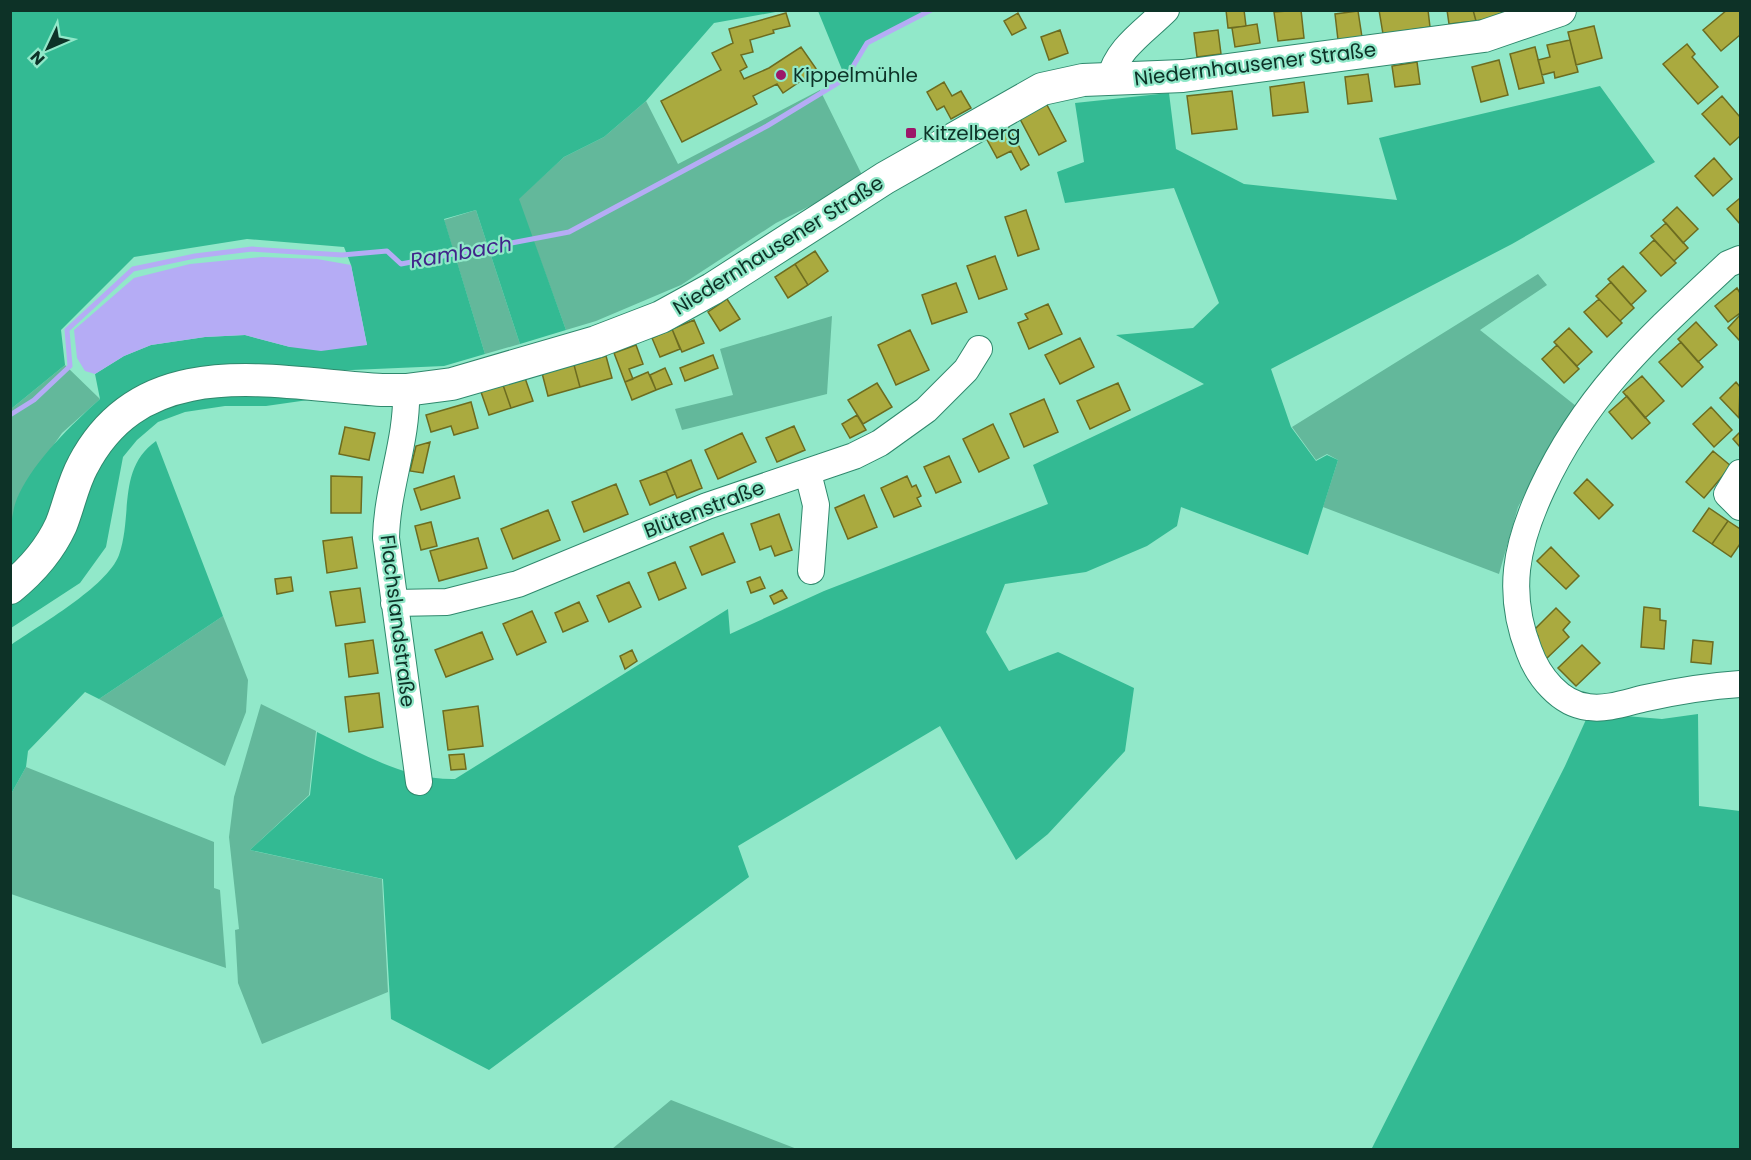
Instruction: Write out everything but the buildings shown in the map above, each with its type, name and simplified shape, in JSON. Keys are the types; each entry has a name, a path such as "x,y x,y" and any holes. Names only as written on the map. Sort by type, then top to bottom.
{"main road":[{"name":"Niedernhausener Straße","path":"10,588 38,561 52,543 81,467 92,448 120,417 153,395 174,387 219,380 406,390 452,384 596,342 661,317 712,289 885,178 1032,93 1068,82 1183,76 1484,36 1560,10"}],"street":[{"path":"1110,79 1113,64 1125,49 1166,10"},
{"path":"1740,259 1728,264 1654,333 1603,388 1554,464 1520,544 1516,560 1515,590 1524,640 1532,660 1543,678 1570,702 1589,708 1619,705 1710,686 1740,684"},
{"name":"Blütenstraße","path":"394,603 447,602 509,586 707,506 854,456 904,428 947,391 979,349"},
{"name":"Flachslandstraße","path":"406,390 404,428 386,514 387,555 419,782"},
{"path":"808,473 816,505 811,571"},
{"path":"1740,473 1727,494 1740,507"}],"green space":[{"path":"11,11 781,11 714,23 646,101 604,137 564,157 519,199 566,330 520,344 476,210 444,219 485,354 444,366 170,378 51,517 32,547 11,572 12,522 15,503 26,481 44,455 100,399 95,374 124,356 151,345 205,337 245,335 290,347 367,345 351,265 344,247 247,239 134,257 61,330 65,365 11,409"},
{"path":"818,11 928,11 866,42 845,77"},
{"path":"1600,86 1655,162 1512,244 1271,369 1291,427 1316,461 1327,455 1338,460 1308,555 1181,507 1177,526 1147,546 1086,572 1005,584 986,632 1009,671 1058,652 1134,688 1125,751 1048,834 1016,860 940,726 738,846 749,877 489,1070 391,1019 383,879 250,850 310,795 317,732 401,770 437,778 455,779 728,609 730,634 824,591 1048,504 1033,465 1204,384 1116,335 1193,328 1219,303 1174,188 1065,203 1057,172 1084,162 1075,103 1169,93 1176,149 1244,184 1397,200 1379,138"},
{"path":"820,90 864,179 776,223 681,285 596,321 566,330 518,199 564,157 604,137 646,101 678,164"},
{"path":"476,210 520,344 485,354 444,220"},
{"path":"1538,274 1547,285 1480,330 1576,406 1518,507 1499,574 1323,507 1338,460 1327,454 1316,460 1292,427"},
{"path":"832,316 827,394 682,430 675,409 733,395 720,349"},
{"path":"65,365 100,399 62,433 19,495 11,537 11,409"},
{"path":"199,393 315,399 266,406 225,406 185,412 158,422 137,440 123,457 106,547 80,583 11,628 11,601 91,476 127,426"},
{"path":"156,441 223,616 99,699 85,692 28,751 26,767 11,794 11,645 87,592 112,567 119,555 123,540 131,479 144,452"},
{"path":"223,616 248,680 246,712 225,766 99,699"},
{"path":"261,704 316,731 309,795 250,850 382,879 388,992 262,1044 238,983 235,930 239,929 229,837 234,797"},
{"path":"1589,713 1662,719 1698,714 1699,806 1740,811 1740,1149 1371,1150 1565,766"},
{"path":"26,767 214,842 214,888 220,890 226,968 11,894 11,794"},
{"path":"671,1100 797,1149 612,1149"}],"shaded area":[{"path":"262,257 317,259 351,265 367,345 321,351 290,347 245,335 205,337 151,345 124,356 95,374 85,371 77,358 74,330 134,278 190,264"}],"waterway":[{"name":"Rambach","path":"10,415 34,400 70,366 67,330 133,269 195,256 252,249 342,255 387,251 401,264 569,232 767,126 846,78 867,43 931,10"}],"place":[{"name":"Kippelmühle","path":"781,75"},
{"name":"Kitzelberg","path":"911,133"}]}
